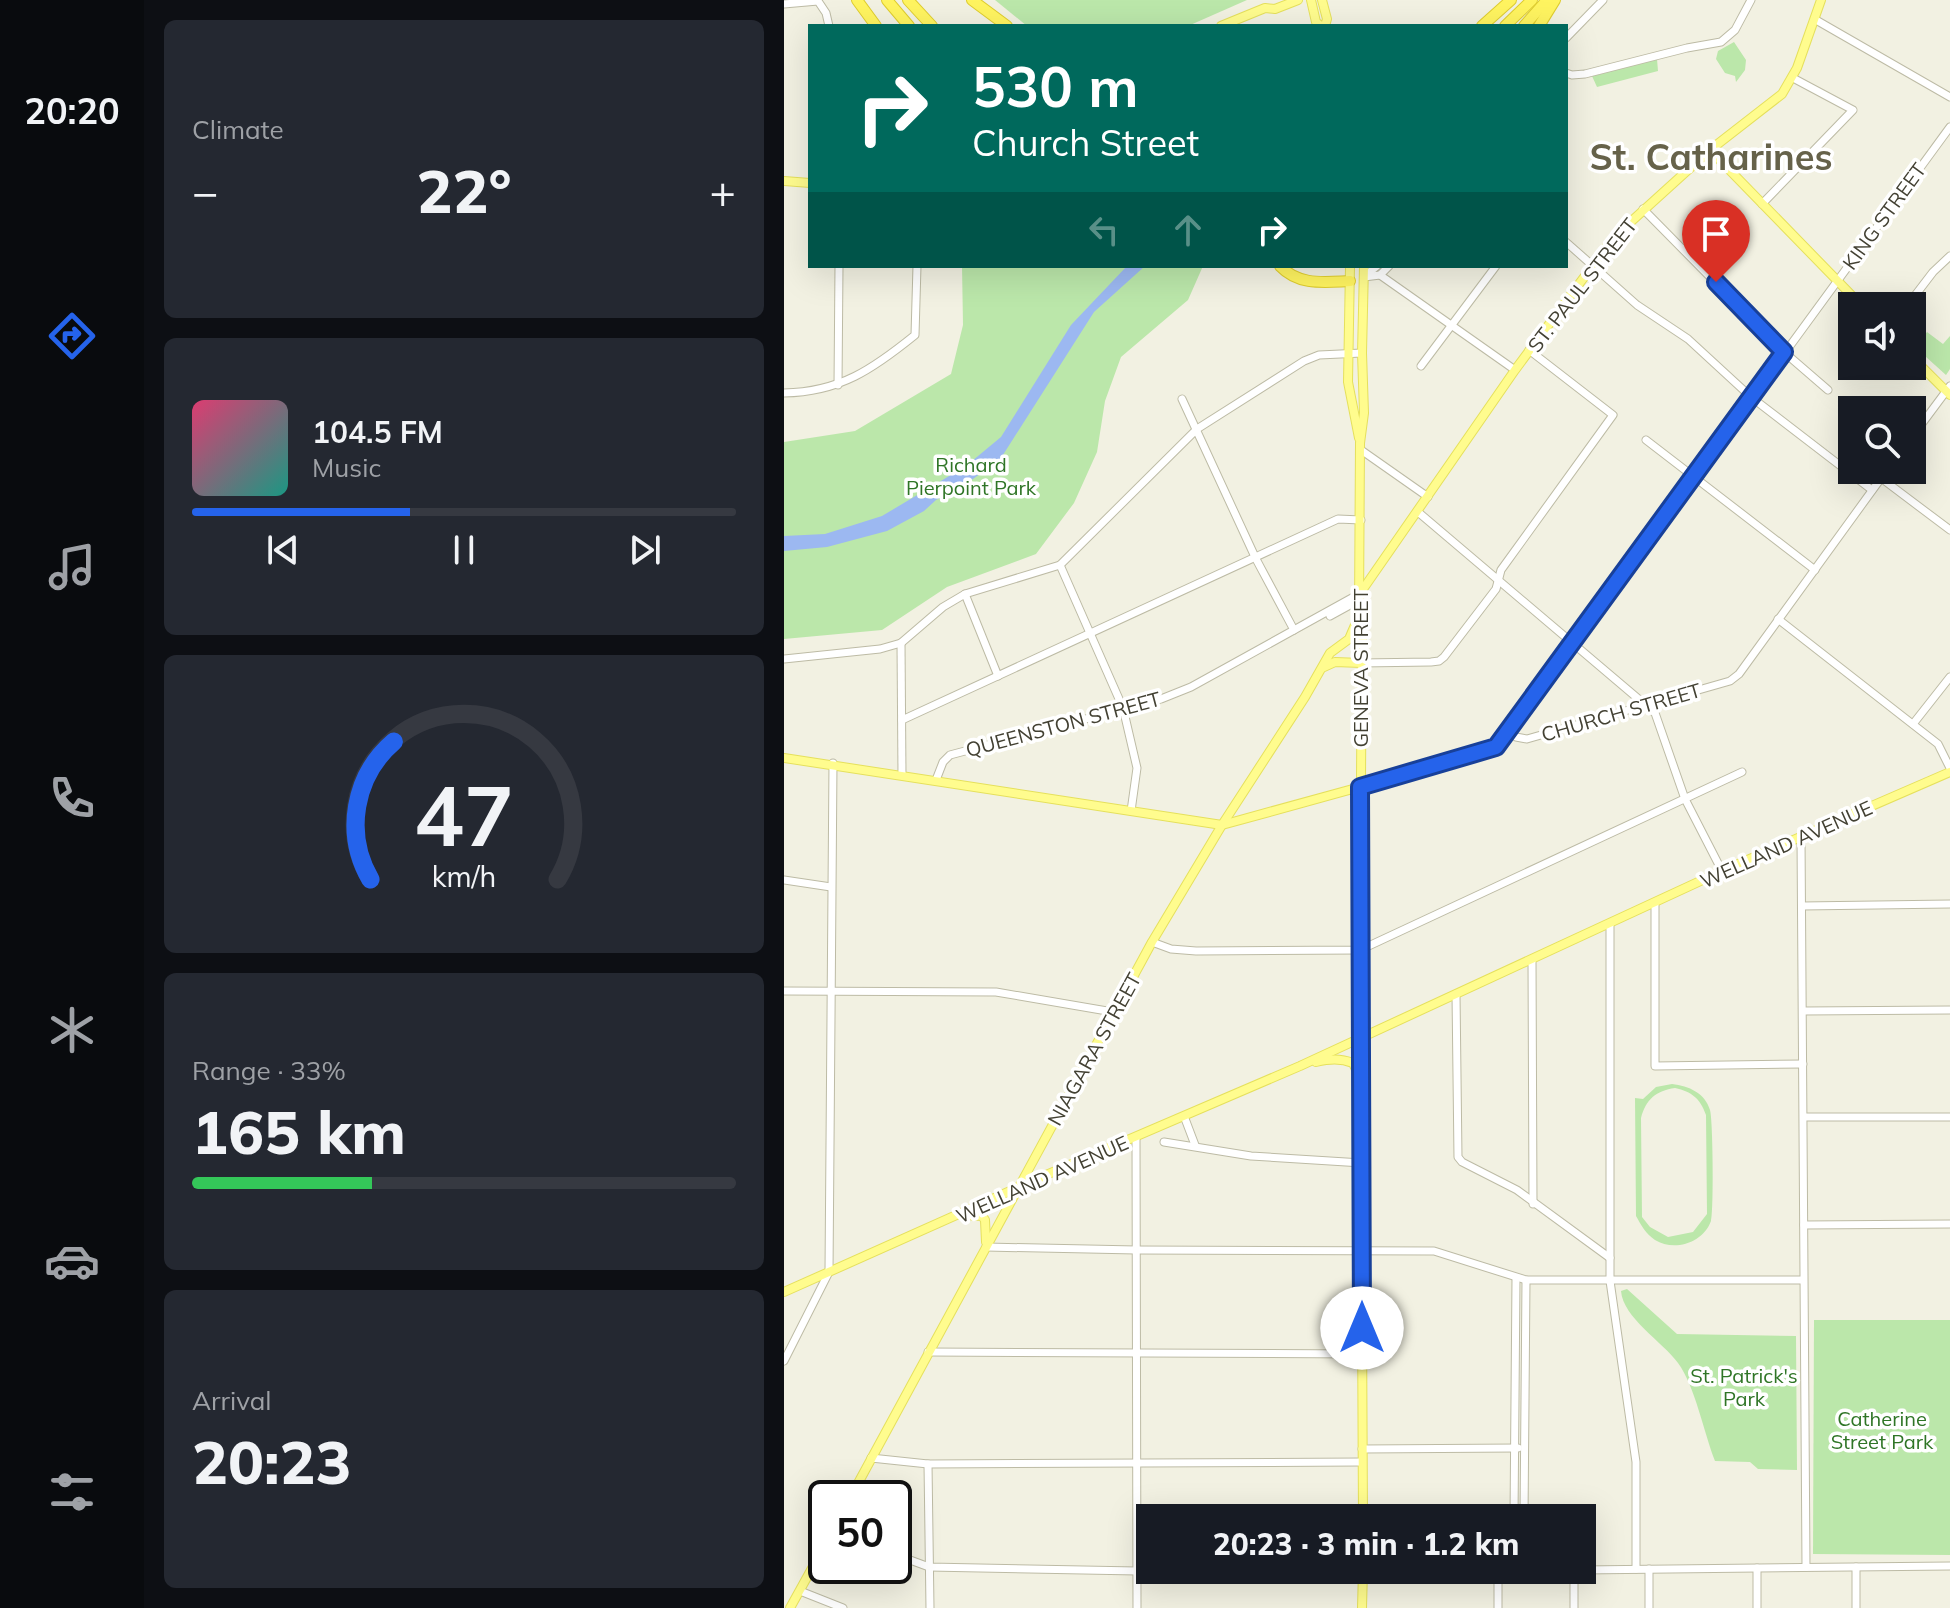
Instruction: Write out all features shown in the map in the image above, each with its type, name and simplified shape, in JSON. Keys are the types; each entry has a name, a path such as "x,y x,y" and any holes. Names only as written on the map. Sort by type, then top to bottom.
{"highway":[{"path":"857,0 875,24"},
{"path":"887,0 907,24"},
{"path":"908,0 930,24"},
{"path":"972,0 1004,24"},
{"path":"1484,24 1511,0"},
{"path":"1507,24 1532,0"},
{"path":"1526,24 1547,0"},
{"path":"1540,24 1555,0"},
{"path":"1282,268 1303,281 1350,281"}],"main road":[{"path":"1225,24 1267,4 1275,9 1298,0"},
{"path":"1311,0 1316,22 1320,24"},
{"path":"1322,0 1327,19 1324,24"},
{"name":"ST. PAUL STREET","path":"1359,594 1529,350 1614,237 1710,150 1779,97 1793,78 1821,0"},
{"path":"1710,150 1849,292"},
{"path":"784,181 808,183"},
{"name":"GENEVA STREET","path":"1350,268 1348,353 1352,410 1360,446"},
{"name":"GENEVA STREET","path":"1363,1504 1359,594 1364,268"},
{"path":"1350,281 1364,277"},
{"path":"1926,370 1949,391"},
{"name":"NIAGARA STREET","path":"859,1480 1152,942 1330,653 1350,637 1359,615"},
{"path":"1321,671 1335,662 1361,663"},
{"path":"784,758 833,763 1222,825 1360,787"},
{"name":"WELLAND AVENUE","path":"784,1292 1300,1066 1722,871 1950,770"},
{"path":"1300,1066 1344,1060 1353,1063 1362,1082"},
{"path":"954,1217 982,1216 985,1220 986,1247"},
{"path":"790,1608 808,1576"},
{"path":"1362,1608 1363,1584"}],"street":[{"path":"1568,36 1603,0"},
{"path":"1568,74 1585,74 1721,42 1735,30 1751,0"},
{"path":"784,4 812,1 826,13 829,24"},
{"path":"1816,20 1950,97"},
{"path":"1762,204 1853,110 1793,78"},
{"name":"KING STREET","path":"1508,732 1950,127"},
{"path":"1643,209 1784,352 1828,390"},
{"path":"1568,244 1637,305 1688,339 1751,397 1872,490"},
{"path":"1918,292 1950,256"},
{"path":"838,385 839,268"},
{"path":"784,393 810,393 838,385 880,363 915,335 917,268"},
{"path":"1421,366 1494,268"},
{"path":"1364,277 1378,270 1515,370"},
{"path":"1361,663 1439,661 1496,589 1501,570 1613,415 1529,350"},
{"path":"784,659 880,649 901,643 943,607 965,594 1060,565 1197,429 1304,361 1319,355 1362,353"},
{"path":"1926,420 1949,391"},
{"path":"1182,399 1256,559 1294,630"},
{"path":"1646,440 1815,570"},
{"path":"1360,446 1428,497"},
{"name":"CHURCH STREET","path":"1508,732 1527,739 1730,681 1739,674 1876,484"},
{"path":"1889,484 1950,530"},
{"path":"1418,512 1655,713 1685,799 1722,871"},
{"path":"902,720 1338,519 1361,520"},
{"path":"1060,565 1123,708 1137,768 1131,811"},
{"path":"965,594 998,676"},
{"name":"QUEENSTON STREET","path":"936,780 943,762 950,755 1161,699 1191,687 1359,594"},
{"path":"1778,619 1938,744 1950,770"},
{"path":"901,643 902,775"},
{"path":"1913,724 1950,677"},
{"path":"1360,787 1491,749 1508,732"},
{"path":"784,1361 829,1272 833,763"},
{"path":"1152,942 1171,949 1196,951 1360,950 1742,772"},
{"path":"1801,837 1806,1567"},
{"path":"784,880 831,887"},
{"path":"1655,904 1655,1066 1803,1064"},
{"path":"1802,906 1950,904"},
{"path":"1610,924 1610,1281 1636,1462 1636,1569"},
{"path":"1532,959 1533,1204"},
{"path":"784,991 996,992 1113,1012"},
{"path":"1456,994 1458,1157 1462,1162 1517,1190 1610,1258"},
{"path":"1804,1011 1950,1010"},
{"path":"1184,1116 1195,1145"},
{"path":"1804,1117 1950,1117"},
{"path":"1136,1137 1137,1504"},
{"path":"1164,1142 1251,1156 1362,1163"},
{"path":"1804,1225 1950,1224"},
{"path":"986,1247 1433,1251 1526,1280 1803,1280"},
{"path":"1516,1278 1523,1504"},
{"path":"1515,1504 1526,1280"},
{"path":"927,1352 1362,1354"},
{"path":"1362,1449 1520,1448"},
{"path":"871,1458 928,1464 1362,1462"},
{"path":"928,1464 930,1608"},
{"path":"912,1561 929,1567 1136,1571"},
{"path":"1596,1570 1950,1566"},
{"path":"1856,1567 1856,1608"},
{"path":"1757,1568 1757,1608"},
{"path":"1649,1569 1649,1608"},
{"path":"1137,1584 1137,1608"},
{"path":"1498,1584 1498,1608"},
{"path":"1574,1584 1574,1608"},
{"path":"800,1591 843,1608"}],"green space":[{"path":"995,0 1247,0 1193,24 1025,24"},
{"path":"1734,42 1746,60 1745,70 1736,82 1735,76 1725,73 1716,59 1718,51"},
{"path":"1657,59 1658,71 1597,87 1592,76"},
{"name":"Richard Pierpoint Park","path":"962,268 1202,268 1188,300 1121,357 1105,401 1097,452 1074,503 1036,554 947,587 882,630 784,639 784,442 855,431 951,374 963,325"},
{"path":"1926,333 1943,344 1950,336 1950,369 1946,375 1926,357"},
{"path":"1672,1084 1690,1089 1704,1099 1710,1110 1713,1166 1711,1221 1702,1235 1679,1245 1655,1240 1636,1216 1635,1098 1643,1099 1656,1087","holes":["1675,1088 1698,1100 1706,1115 1707,1214 1693,1232 1668,1237 1650,1227 1642,1217 1641,1118 1649,1101 1662,1091"]},
{"name":"St. Patrick's Park","path":"1627,1289 1677,1334 1796,1336 1797,1470 1758,1469 1750,1462 1715,1461 1684,1373 1629,1311 1621,1291"},
{"name":"Catherine Street Park","path":"1814,1320 1950,1320 1950,1555 1813,1554"}],"water":[{"path":"1125,268 1143,268 1094,312 1001,458 924,511 887,531 827,547 784,551 784,536 825,534 882,516 966,466 1001,437 1071,325"}],"district":[{"name":"St. Catharines","path":"1711,156"}],"route":[{"path":"1362,1328 1360,787 1496,747 1784,352 1716,282"}]}
